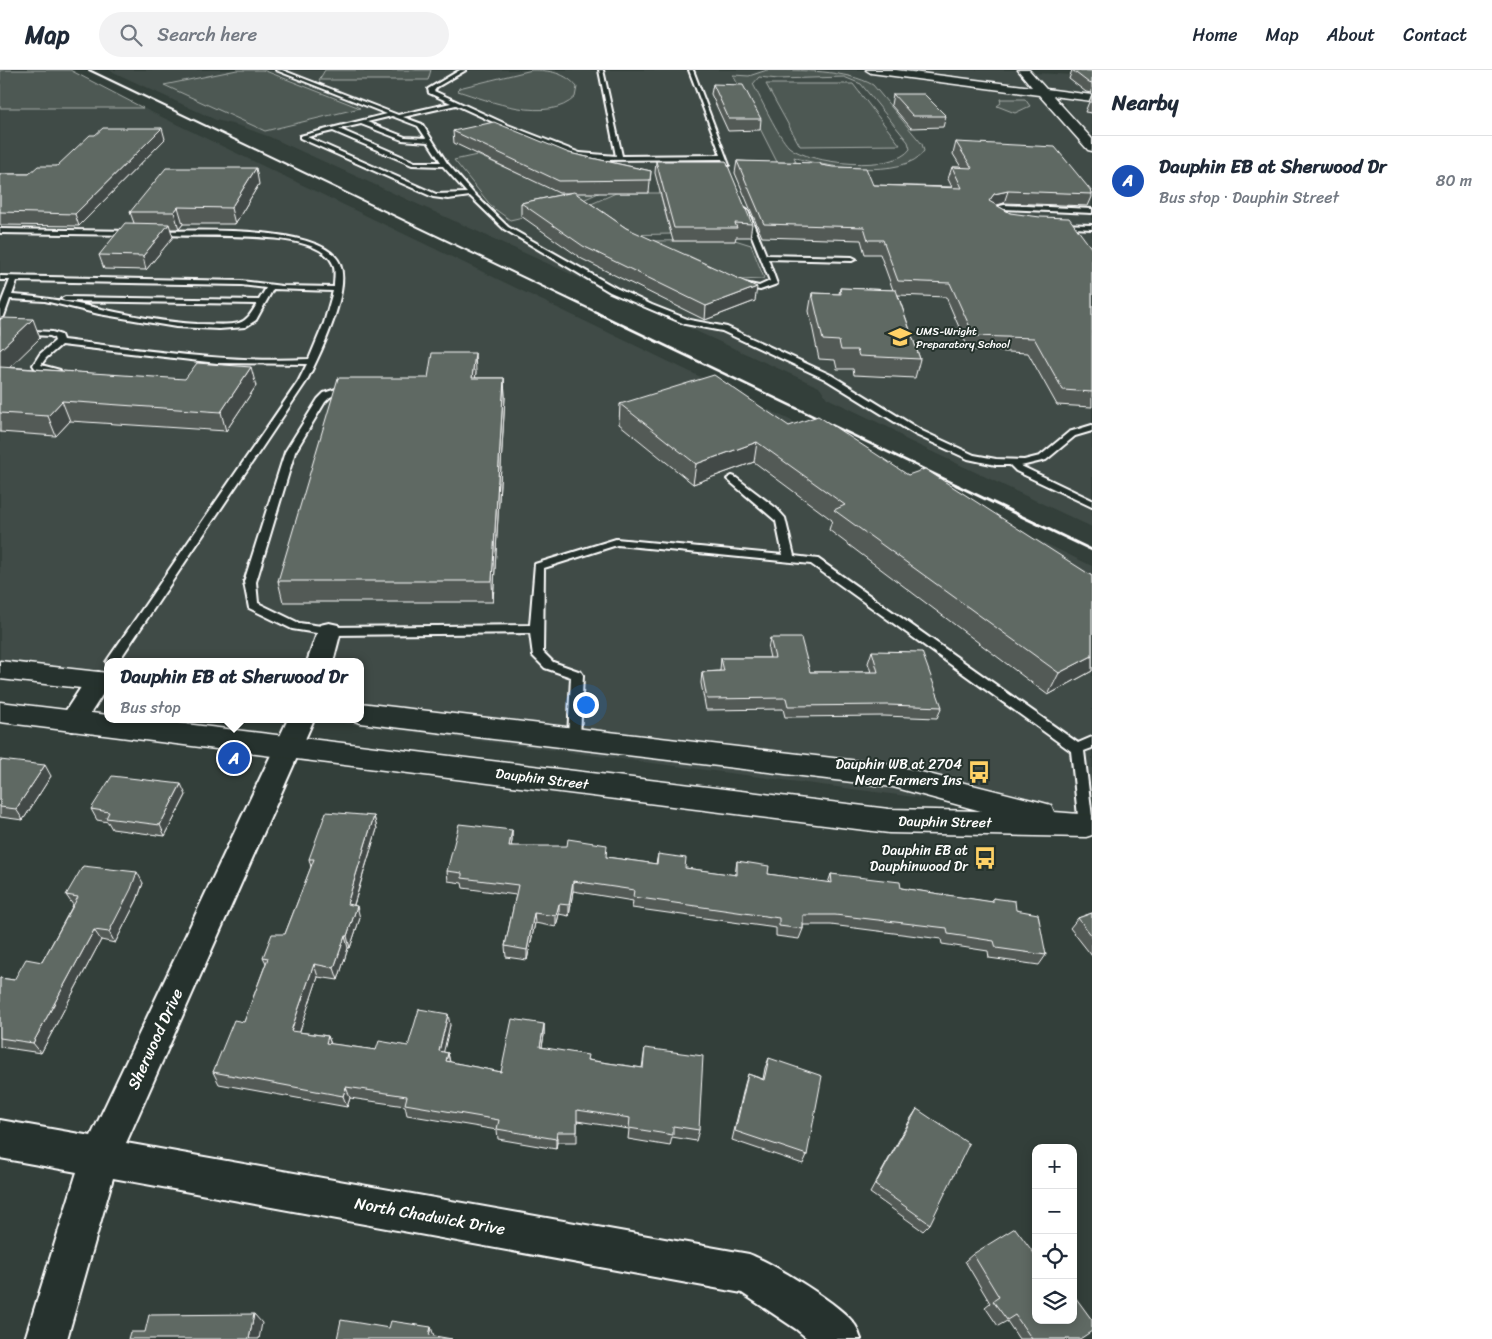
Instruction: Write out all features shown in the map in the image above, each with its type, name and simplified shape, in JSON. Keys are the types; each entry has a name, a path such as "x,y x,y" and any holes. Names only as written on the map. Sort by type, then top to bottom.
{"main road":[{"path":"871,70 1092,98"},
{"path":"1023,70 1092,147"},
{"path":"0,670 104,673"},
{"name":"Dauphin Street","path":"0,712 72,721 104,723"},
{"name":"Dauphin Street","path":"364,713 893,776 1089,826"},
{"name":"Dauphin Street","path":"109,723 295,733 889,821 1089,826"}],"street":[{"path":"321,658 329,631"},
{"path":"72,721 104,676"},
{"name":"Sherwood Drive","path":"46,1339 101,1156 295,733"},
{"name":"North Chadwick Drive","path":"0,1139 749,1274 811,1314 840,1339"}],"lane":[{"path":"278,70 420,125 445,164 471,194 506,228 613,290 688,322 724,329 828,377 919,433 971,457 996,462 1024,463 1043,458 1072,434 1092,428"},
{"path":"464,70 431,89 436,96 568,152 593,157 619,158 724,157"},
{"path":"602,70 619,158"},
{"path":"691,70 731,174"},
{"path":"455,104 361,122 302,136 434,196 448,197 471,194"},
{"path":"361,122 404,139 428,140"},
{"path":"333,129 414,164 445,164"},
{"path":"731,280 754,288 760,288 774,282 743,206"},
{"path":"997,220 990,212 998,208 1092,211"},
{"path":"1048,225 1092,227"},
{"path":"0,231 207,234 274,237 304,242 327,252 336,264 339,276 330,317 313,362 302,382 116,658"},
{"path":"764,257 852,259"},
{"path":"0,278 241,283 270,287 337,289"},
{"path":"0,316 14,279"},
{"path":"45,299 99,312 203,328 232,327 248,322 253,318 270,287"},
{"path":"7,297 263,302"},
{"path":"0,331 52,334 58,337 59,342"},
{"path":"67,373 40,369 37,365 38,361 59,342 221,361 270,364 313,362"},
{"path":"210,370 221,361"},
{"path":"339,391 326,395 321,401 290,452 250,582 253,605 296,626 329,631 536,629"},
{"path":"1013,462 1019,469 1092,504"},
{"path":"732,479 772,510 781,520 789,559"},
{"path":"574,737 577,675 549,665 537,653 536,629 539,566 616,542 814,561 1077,749 1089,826"},
{"path":"1077,749 1092,742"}],"shaded area":[{"path":"0,70 70,70 143,108 0,108"},
{"name":"UMS-Wright Preparatory School","path":"109,70 1031,70 1034,73 1092,76 1092,140 1058,96 1039,94 1092,155 1092,527 905,439 894,430 827,398 819,387 270,137 216,120"},
{"path":"237,70 263,70 360,108 265,131 164,85"},
{"path":"325,70 431,70 428,80 319,80"},
{"path":"532,70 551,72 568,78 577,87 575,97 563,105 550,109 534,110 486,100 458,91 459,88"},
{"path":"767,70 793,70 850,76 862,80 873,85 922,144 924,151 914,160 899,166 882,168 842,167 794,157 796,162 777,162 733,75 749,76","holes":["759,77 778,79 844,77 861,84 908,142 910,149 901,157 870,163 832,161 799,153 785,142 753,84"]},
{"path":"766,84 853,84 900,145 800,146"},
{"path":"1000,99 1025,99 1030,106 1015,113 997,106 1001,103"},
{"path":"0,108 143,108 1092,566 1092,820 343,723 364,723 364,658 104,658 104,692 0,679"},
{"path":"477,155 526,177 603,191 570,206 510,220 492,207 454,160"},
{"path":"616,193 660,193 671,234 617,235 580,209"},
{"path":"735,240 751,245 764,278 740,280 687,255 675,259 653,241"}],"building":[{"path":"1072,70 1092,71 1092,84 1089,83"},
{"path":"713,84 743,85 761,119 729,119"},
{"path":"893,94 924,94 946,116 913,116"},
{"path":"494,122 569,153 651,171 650,180 559,181 453,131"},
{"path":"103,128 162,128 75,214 0,212 0,174 29,174 38,166 57,166 90,135 95,135"},
{"path":"956,142 1055,147 1092,192 1092,194 1008,191 994,194 989,201 1010,213 1069,218 1092,249 1092,392 1063,390 1034,338 974,336 950,283 898,281 883,240 868,240 864,227 764,224 737,161 820,163 821,165 833,167 866,168 873,185 962,188 952,167 972,168"},
{"path":"656,161 726,161 752,224 735,223 737,228 674,228"},
{"path":"166,168 256,168 231,208 178,207 174,212 130,212"},
{"path":"574,192 626,228 757,287 706,306 583,246 521,203"},
{"path":"125,223 169,224 143,256 99,255"},
{"path":"840,288 896,290 920,359 859,356 857,350 841,350 839,341 823,340 812,293 841,294"},
{"path":"2,318 33,319 0,350 0,320"},
{"path":"432,353 475,353 472,378 504,378 492,581 278,581 338,378 428,378"},
{"path":"197,363 251,367 221,412 62,401 48,416 0,413 0,367 185,379"},
{"path":"714,375 789,426 818,416 908,475 925,469 1092,576 1092,656 1059,673 834,510 845,505 757,442 696,464 620,404"},
{"path":"770,638 801,638 810,672 878,672 872,651 922,652 942,707 888,705 788,706 786,698 707,699 702,672 724,671 721,658 775,658"},
{"path":"0,760 45,765 16,809 0,807"},
{"path":"112,776 181,784 160,825 106,818 109,812 91,809"},
{"path":"326,812 374,816 347,904 357,906 347,936 345,936 334,968 314,964 291,1031 328,1036 326,1043 376,1050 379,1041 408,1046 419,1009 448,1014 439,1051 448,1053 446,1061 501,1072 512,1019 544,1024 540,1047 588,1055 587,1060 643,1068 645,1048 703,1056 699,1130 673,1126 673,1135 629,1128 630,1118 577,1110 577,1132 557,1132 556,1139 497,1129 499,1120 405,1104 407,1096 346,1087 343,1096 213,1072 234,1020 244,1022 268,958 263,957 272,934 285,934 314,859 309,859"},
{"path":"459,824 512,830 509,846 567,846 568,839 607,845 606,857 657,864 658,854 686,858 685,868 737,875 737,861 769,866 768,874 832,883 831,874 900,882 901,888 993,902 993,898 1015,901 1016,910 1038,914 1046,955 996,948 994,941 948,934 947,928 835,915 803,915 803,929 779,926 779,918 633,897 634,890 573,881 569,905 559,904 556,916 534,913 527,950 505,946 518,885 462,878 462,873 447,871"},
{"path":"83,866 137,872 131,889 109,932 94,930 33,1043 0,1038 0,978 14,980 26,959 42,962 78,897 66,895"},
{"path":"1092,913 1092,936 1078,918"},
{"path":"769,1058 822,1076 807,1155 735,1131 748,1074 764,1080"},
{"path":"917,1109 969,1144 930,1224 875,1185"},
{"path":"1015,1228 1032,1251 1032,1324 1077,1324 1077,1299 1092,1320 1092,1331 1080,1339 1032,1339 1015,1315 1007,1320 993,1301 999,1297 973,1254"},
{"path":"254,1314 249,1339 128,1339 130,1332 145,1332 149,1315"},
{"path":"341,1320 389,1328 391,1321 431,1327 429,1335 452,1339 337,1339"}],"railway":[{"path":"89,70 598,313"},
{"path":"595,312 959,486"},
{"path":"956,485 1092,550"}],"place":[{"name":"UMS-Wright Preparatory School","path":"900,337"},
{"name":"Dauphin EB at Sherwood Dr","path":"234,758"},
{"name":"Dauphin WB at 2704 Near Farmers Ins","path":"979,772"},
{"name":"Dauphin EB at Dauphinwood Dr","path":"985,858"}]}
